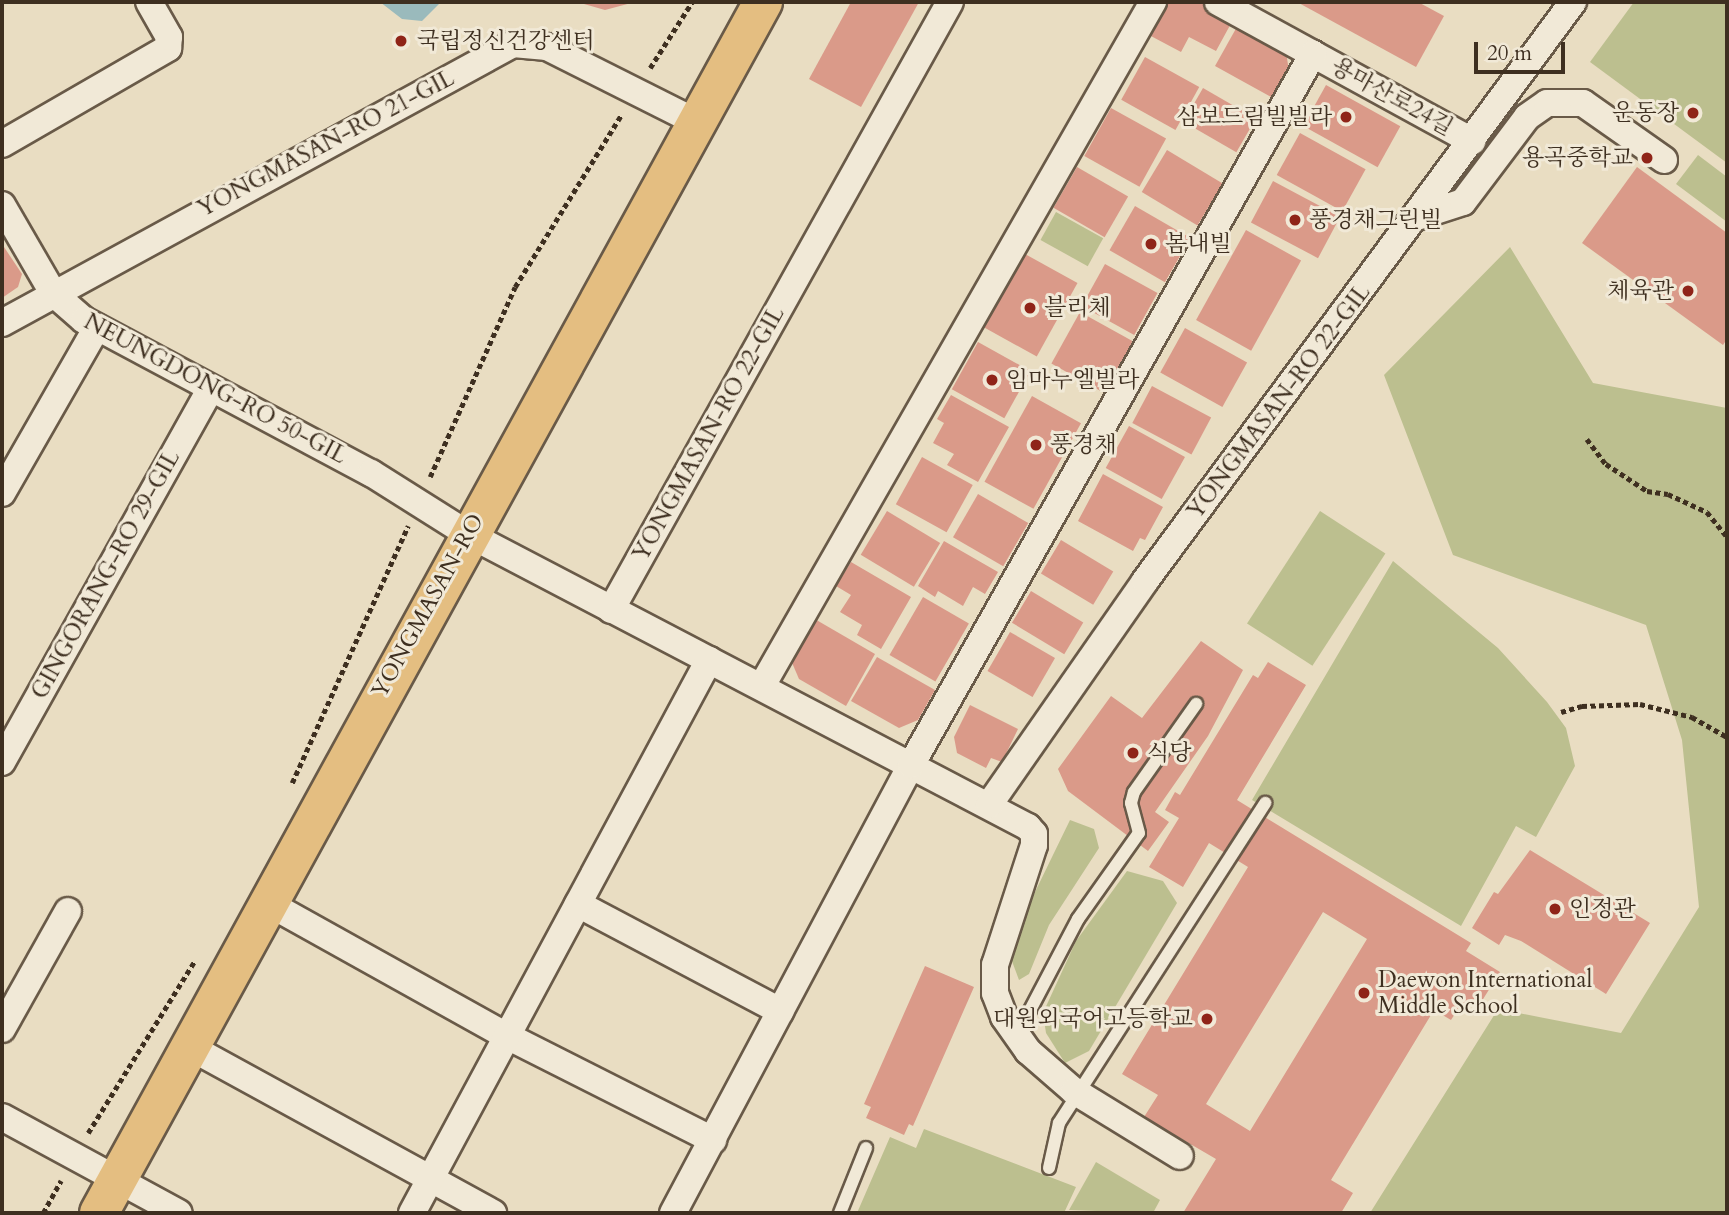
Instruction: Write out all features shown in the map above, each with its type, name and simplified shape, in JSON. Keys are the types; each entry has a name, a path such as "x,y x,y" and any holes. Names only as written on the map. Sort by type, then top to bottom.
{"main road":[{"name":"YONGMASAN-RO","path":"99,1213 266,902 694,121 762,2"}],"street":[{"path":"2,144 168,48 169,37 149,2"},
{"name":"YONGMASAN-RO 22-GIL","path":"611,610 950,2"},
{"path":"763,684 1153,2"},
{"name":"용마산로24길","path":"1218,2 1472,141"},
{"name":"YONGMASAN-RO 22-GIL","path":"989,806 1145,581 1417,217 1573,2"},
{"name":"YONGMASAN-RO 21-GIL","path":"2,323 513,44 548,47 694,121"},
{"path":"673,1213 911,765 1312,54"},
{"path":"1417,217 1464,202 1527,117 1547,103 1584,103 1664,160"},
{"name":"NEUNGDONG-RO 50-GIL","path":"2,205 53,293 97,327 419,502 468,534"},
{"path":"2,493 97,327"},
{"name":"GINGORANG-RO 29-GIL","path":"2,762 211,388"},
{"path":"468,534 709,660 763,684 1028,827 1035,840 993,980 1004,1017 1016,1038 1078,1094 1180,1156"},
{"path":"412,1213 709,660"},
{"path":"266,902 507,1036 713,1140"},
{"path":"578,904 780,1011"},
{"path":"2,1028 68,911"},
{"path":"188,1046 429,1181 493,1213"},
{"path":"2,1117 179,1213"}],"lane":[{"path":"1016,1038 1097,890 1139,833 1132,803 1134,792 1196,704"},
{"path":"1049,1168 1059,1123 1265,803"},
{"path":"840,1213 866,1148"}],"path":[{"path":"289,790 514,287 692,2"},
{"path":"1587,439 1606,464 1647,491 1668,494 1707,512 1727,537"},
{"path":"1561,712 1582,706 1640,704 1692,717 1727,737"},
{"path":"43,1213 197,958"}],"green space":[{"name":"운동장","path":"1634,2 1727,2 1727,163 1590,62"},
{"path":"1698,155 1727,177 1727,222 1676,184"},
{"path":"1056,212 1103,238 1088,266 1040,240"},
{"path":"1510,247 1593,383 1727,408 1727,1213 1370,1213 1498,1009 1621,1033 1699,907 1682,740 1646,625 1453,555 1384,375"},
{"path":"1320,511 1385,553 1312,666 1247,623"},
{"path":"1393,561 1498,648 1547,702 1566,728 1575,766 1536,837 1516,826 1461,926 1252,800"},
{"path":"1070,820 1094,829 1099,848 1049,925 1029,974 1019,980 1010,956 1017,929"},
{"path":"1127,871 1163,881 1177,903 1089,1051 1065,1063 1046,1033 1043,1013 1076,941"},
{"path":"924,1129 1076,1187 1064,1213 857,1213 890,1137 916,1148"},
{"path":"1096,1162 1160,1200 1153,1213 1069,1210"}],"water":[{"path":"380,2 441,2 422,21 402,19"}],"building":[{"path":"577,2 635,2 605,10"},
{"path":"851,2 919,2 861,107 809,79"},
{"path":"1167,2 1204,2 1234,18 1216,51 1189,37 1181,52 1149,35"},
{"path":"1297,2 1418,2 1444,16 1416,67"},
{"path":"1238,25 1286,52 1289,71 1273,98 1215,66"},
{"path":"1145,57 1199,87 1175,130 1121,100"},
{"name":"삼보드림빌빌라","path":"1326,85 1400,126 1378,167 1303,126"},
{"path":"1203,88 1256,118 1236,152 1184,122"},
{"path":"1111,108 1166,139 1139,187 1084,156"},
{"path":"1300,133 1366,169 1342,211 1277,175"},
{"path":"1167,150 1223,183 1197,225 1142,192"},
{"path":"1077,167 1128,196 1105,237 1054,208"},
{"name":"체육관","path":"1637,167 1727,233 1727,339 1723,345 1582,243"},
{"name":"풍경채그린빌","path":"1273,181 1340,217 1318,258 1251,222"},
{"name":"봄내빌","path":"1135,206 1190,238 1165,282 1110,250"},
{"path":"1246,230 1301,261 1251,351 1196,320"},
{"path":"2,244 22,274 18,287 2,298"},
{"name":"블리체","path":"1025,254 1077,283 1037,357 984,327"},
{"path":"1105,264 1157,293 1134,335 1082,306"},
{"path":"1080,312 1135,343 1106,394 1051,364"},
{"path":"1185,328 1247,362 1222,407 1160,373"},
{"name":"임마누엘빌라","path":"978,342 1030,371 1004,418 952,389"},
{"path":"1152,386 1211,417 1191,455 1132,423"},
{"path":"951,395 1009,427 978,482 947,465 954,454 933,443 944,423 937,419"},
{"name":"풍경채","path":"1032,396 1081,423 1033,509 984,482"},
{"path":"1129,426 1185,457 1162,499 1106,468"},
{"path":"922,457 973,485 947,532 896,504"},
{"path":"1103,474 1163,507 1145,540 1140,538 1133,551 1078,521"},
{"path":"978,494 1028,523 1003,566 953,537"},
{"path":"887,511 940,543 914,587 861,555"},
{"path":"1061,540 1113,571 1093,605 1041,573"},
{"path":"944,541 998,572 985,594 973,587 963,606 938,591 935,597 918,586"},
{"path":"851,562 911,597 881,649 857,635 862,625 840,612 851,595 836,586"},
{"path":"1031,591 1083,622 1064,654 1012,623"},
{"path":"923,597 969,624 935,682 890,655"},
{"path":"813,618 875,654 846,706 799,679 790,658"},
{"path":"1010,632 1055,658 1033,697 988,671"},
{"name":"식당","path":"1201,641 1243,670 1208,736 1155,812 1169,822 1148,851 1068,791 1058,769 1111,696 1142,718"},
{"path":"877,657 935,690 918,720 899,728 851,701"},
{"path":"1268,662 1306,685 1237,800 1471,943 1466,951 1500,972 1480,1004 1460,1006 1451,1020 1434,1010 1331,1180 1353,1193 1341,1213 1183,1213 1216,1159 1144,1117 1158,1095 1122,1074 1248,867 1209,843 1183,887 1149,867 1179,818 1165,810 1175,792 1180,795 1253,675 1258,678","holes":["1323,912 1367,939 1250,1131 1206,1104"]},
{"path":"970,705 1018,729 1002,762 991,758 986,768 957,753 954,737"},
{"name":"인정관","path":"1530,850 1650,923 1606,994 1521,941 1505,935 1499,945 1472,928 1494,892 1498,894"},
{"path":"925,966 974,987 913,1126 909,1124 904,1135 866,1118 871,1107 864,1104"}],"place":[{"name":"국립정신건강센터","path":"401,41"},
{"name":"운동장","path":"1693,113"},
{"name":"삼보드림빌빌라","path":"1346,117"},
{"name":"용곡중학교","path":"1647,158"},
{"name":"풍경채그린빌","path":"1295,220"},
{"name":"봄내빌","path":"1151,244"},
{"name":"체육관","path":"1688,291"},
{"name":"블리체","path":"1030,308"},
{"name":"임마누엘빌라","path":"992,380"},
{"name":"풍경채","path":"1036,445"},
{"name":"식당","path":"1133,753"},
{"name":"인정관","path":"1555,909"},
{"name":"Daewon International Middle School","path":"1364,993"},
{"name":"대원외국어고등학교","path":"1207,1019"}]}
